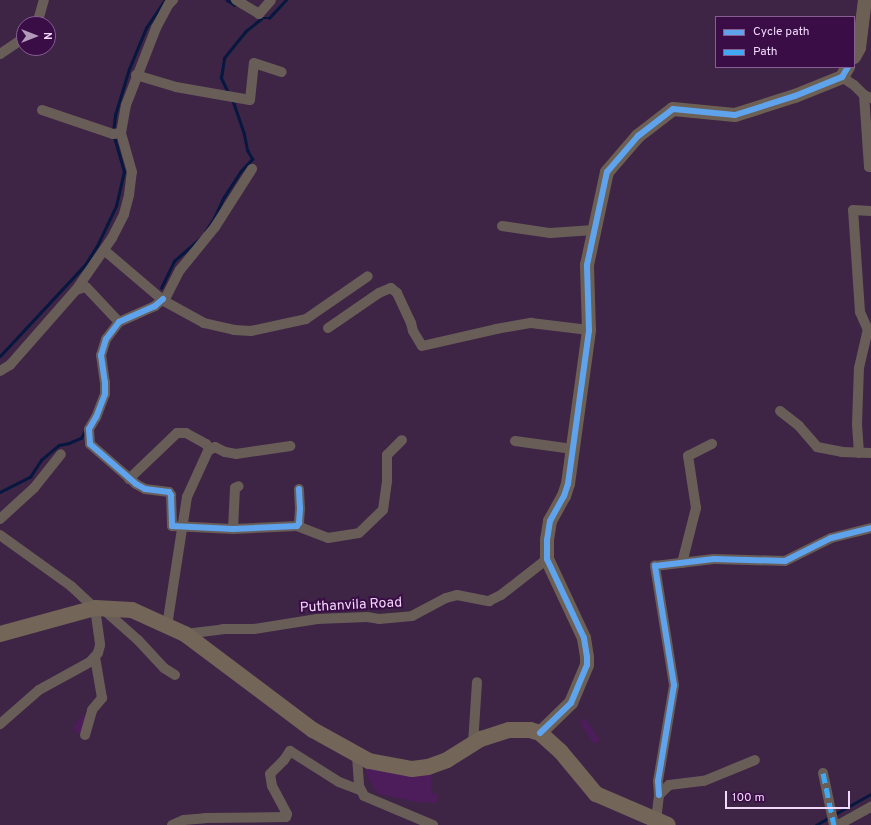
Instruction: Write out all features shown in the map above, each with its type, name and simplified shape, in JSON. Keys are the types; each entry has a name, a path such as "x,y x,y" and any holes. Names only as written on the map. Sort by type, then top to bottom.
{"main road":[{"path":"0,634 98,608 132,610 185,634 313,730 357,756 375,763 412,769 428,767 447,760 473,744 509,730 530,730 540,733 571,763 596,794 662,822"}],"street":[{"path":"39,16 44,0"},
{"path":"0,371 10,365 76,290 104,250 118,226 129,195 132,172 122,133 126,105 136,75 156,28 169,4 173,0"},
{"path":"236,0 259,14 271,0"},
{"path":"855,55 859,48 865,0"},
{"path":"0,54 16,43"},
{"path":"136,75 176,87 250,100 254,63 282,72"},
{"path":"540,733 571,703 580,684 587,657 584,638 580,627 547,559 550,521 564,496 568,484 589,330 587,265 607,172 638,136 673,109 735,114 795,96 845,72 854,85 867,96 869,167 871,167"},
{"path":"42,110 113,134 122,133"},
{"path":"252,169 214,228 180,270 164,300 155,306 119,322 106,339 101,355 105,382 105,394 96,417 89,429 90,444 129,479 145,489 169,492 171,495 172,526 182,528 233,529 297,526 328,538 359,533 383,510 387,480 387,455 402,440"},
{"path":"859,453 857,424 859,368 868,330 860,312 853,210 871,211"},
{"path":"502,226 550,233 594,230"},
{"path":"104,250 164,300 204,323 234,330 251,331 306,319 368,276"},
{"path":"76,290 86,286 119,322"},
{"path":"328,328 379,293 391,288 394,289 399,297 413,331 422,346 496,328 531,323 589,330"},
{"path":"780,411 799,426 817,447 842,452 871,453"},
{"path":"129,479 150,461 177,433 186,433 206,444 210,449"},
{"path":"515,441 572,449"},
{"path":"682,563 696,508 688,456 712,444"},
{"path":"167,626 186,497 210,449 215,447 225,452 236,454 290,446"},
{"path":"0,519 34,488 61,454"},
{"path":"233,529 235,488 239,486"},
{"path":"297,526 299,523 300,509 299,489"},
{"path":"662,822 658,781 674,685 666,626 655,566 714,560 785,561 831,538 871,528"},
{"path":"0,535 71,586 138,640 164,668 175,675"},
{"name":"Puthanvila Road","path":"185,634 223,629 254,629 317,619 367,617 379,619 412,616 446,598 457,595 489,601 501,595 547,559"},
{"path":"85,735 92,710 102,698 95,658 100,645 98,608"},
{"path":"0,724 39,690 84,666 95,658"},
{"path":"473,744 477,682"},
{"path":"172,825 184,820 205,818 289,821 288,814 272,786 270,774 284,760 290,751 339,782 360,790"},
{"path":"357,756 360,790 364,796 433,825"},
{"path":"659,795 669,785 704,781 755,760"},
{"path":"823,773 834,820 871,807"}],"shaded area":[{"path":"82,715 89,720 79,734 72,729"},
{"path":"585,718 600,740 594,744 579,722"},
{"path":"368,763 431,771 431,793 437,794 437,803 417,802 378,794 368,778 366,771"}],"waterway":[{"path":"113,132 115,115 129,69 146,28 165,0"},
{"path":"227,0 235,5"},
{"path":"260,18 269,18 286,0"},
{"path":"228,93 221,78 224,58 246,31 261,19"},
{"path":"205,232 214,218 224,197 240,172 252,159 247,150 244,134 232,99"},
{"path":"0,356 85,265 97,246 116,206 124,172 114,137"},
{"path":"161,288 174,261 200,238"},
{"path":"0,492 30,477 41,460 59,445 81,438 86,429"},
{"path":"835,814 871,794"},
{"path":"816,825 830,817"}],"marked path":[{"path":"823,773 834,825"}],"cycle path":[{"path":"540,733 571,703 587,665 584,638 547,559 547,540 550,521 564,496 568,484 589,330 587,265 607,172 638,136 673,109 735,115 795,96 842,77 847,68"},
{"path":"163,299 155,306 119,322 106,339 101,355 105,382 105,394 96,417 89,429 90,444 136,484 145,489 169,492 171,495 172,526 233,529 297,526 299,523 300,509 299,489"},
{"path":"659,795 658,781 674,685 655,566 714,559 785,561 831,538 871,528"}]}
